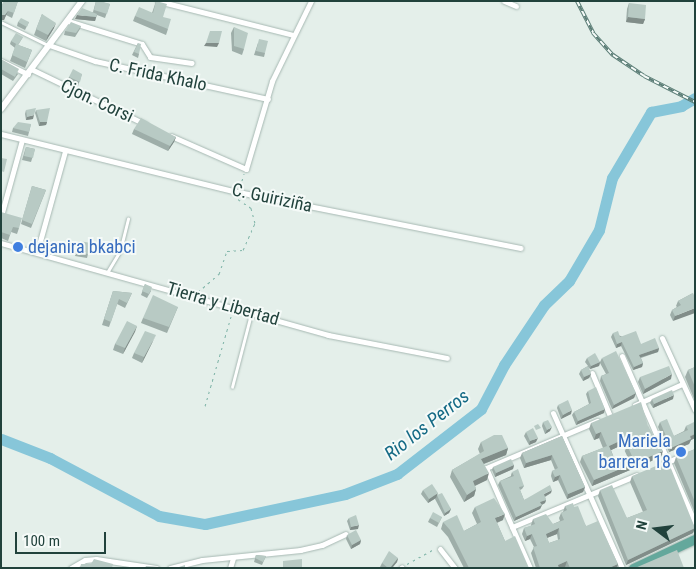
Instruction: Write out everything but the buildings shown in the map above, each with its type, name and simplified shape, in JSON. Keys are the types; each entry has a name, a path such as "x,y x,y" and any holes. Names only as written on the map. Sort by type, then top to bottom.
{"main road":[{"path":"634,568 695,539"}],"street":[{"path":"1,109 82,1"},
{"path":"158,1 293,35"},
{"path":"165,133 246,168 272,81 311,1"},
{"path":"504,1 516,6"},
{"path":"68,21 142,44 150,57 192,63"},
{"name":"C. Frida Khalo","path":"49,45 95,62 268,99"},
{"name":"Cjon. Corsi","path":"1,61 148,125"},
{"name":"C. Guiriziña","path":"1,134 238,192 520,248"},
{"path":"1,216 24,141"},
{"path":"37,252 65,151"},
{"name":"Tierra y Libertad","path":"1,243 108,271 367,345 447,358"},
{"path":"662,338 695,410"},
{"path":"622,356 695,523"},
{"path":"592,373 610,416"},
{"path":"627,408 682,384"},
{"path":"530,568 486,468 619,412"},
{"path":"553,413 622,568"},
{"path":"652,469 686,453"},
{"path":"512,527 643,472"},
{"path":"170,568 308,548 346,534"},
{"path":"440,549 455,568"},
{"path":"230,568 233,558"},
{"path":"71,568 85,560 156,568"}],"lane":[{"path":"1,22 49,45"},
{"path":"108,271 120,251 128,219"},
{"path":"232,387 252,313"}],"path":[{"path":"194,296 219,274 227,251 243,250 255,223 251,208 236,199 246,168"},
{"path":"205,406 233,307"},
{"path":"401,567 440,549"}],"waterway":[{"name":"Rio los Perros","path":"1,439 50,458 159,516 205,524 345,494 397,474 481,409 504,365 544,305 569,281 599,230 612,178 651,112 681,106 695,98"}],"railway":[{"path":"577,1 593,33 613,55 644,76 695,102"}],"place":[{"name":"dejanira bkabci","path":"18,247"},
{"name":"Mariela barrera 18","path":"681,452"}]}
